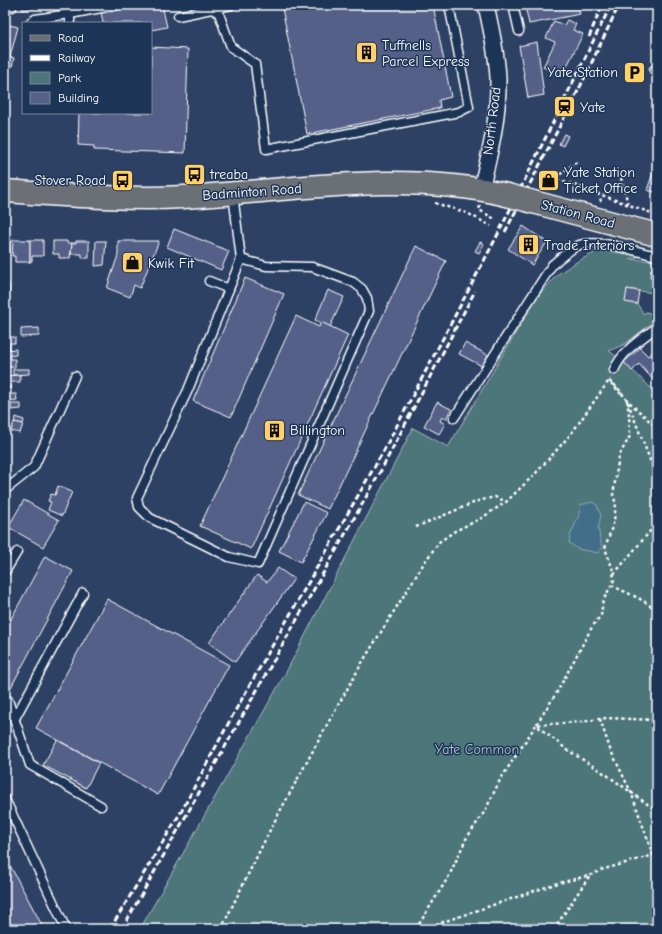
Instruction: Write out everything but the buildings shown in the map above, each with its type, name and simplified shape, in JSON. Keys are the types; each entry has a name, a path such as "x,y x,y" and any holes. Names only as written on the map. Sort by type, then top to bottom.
{"main road":[{"name":"Badminton Road","path":"5,191 122,197 182,197 303,188 409,183 495,192"},
{"name":"Station Road","path":"495,192 657,235"}],"street":[{"name":"North Road","path":"486,5 498,77 497,102 492,139 495,192"}],"lane":[{"path":"31,22 35,19 70,19 117,5"},
{"path":"178,16 221,6 231,47 255,64 266,149 460,112 469,107 449,5"},
{"path":"513,5 518,31"},
{"path":"232,194 241,259 188,390 137,498 139,507 150,518 229,557 258,564 369,310 367,298 362,289 353,282 312,268 266,266 241,259"},
{"path":"454,418 552,265 565,254 578,245 600,243 657,256"},
{"path":"209,282 230,289"},
{"path":"614,370 619,359 626,351 657,327"},
{"path":"5,490 34,467 75,376"},
{"path":"5,572 17,552"},
{"path":"14,720 83,592"},
{"path":"5,698 8,700 30,765 101,806"},
{"path":"5,799 66,929"}],"path":[{"path":"555,178 578,161"},
{"path":"546,174 657,215"},
{"path":"621,178 628,204"},
{"path":"598,193 601,202"},
{"path":"431,202 467,213 491,226"},
{"path":"221,929 272,826 324,730 363,661 424,563 439,542 455,531 480,519 506,502 536,473 571,434 609,381 614,370"},
{"path":"609,381 617,387 627,400 657,428"},
{"path":"627,400 657,478"},
{"path":"416,929 449,876 466,839 485,811 500,780 557,692 592,627 601,614 603,601 614,580 614,574 606,548 614,521 616,504 613,495 619,456 630,436 630,414 627,400"},
{"path":"416,527 478,501 495,497 506,502"},
{"path":"614,574 657,523"},
{"path":"612,585 633,597 645,600 655,610 657,615"},
{"path":"536,725 600,719 630,718 657,720"},
{"path":"600,719 610,749 631,792 642,826 656,854 657,866"},
{"path":"536,725 566,748 657,811"},
{"path":"430,929 443,922 555,884 591,875 600,870 656,854"},
{"path":"554,929 591,875"}],"green space":[{"name":"Yate Common","path":"600,250 641,256 630,259 654,261 650,278 657,279 653,293 627,289 626,302 637,304 644,314 646,312 657,315 657,319 625,344 609,351 624,362 657,394 657,929 140,929 285,674 413,428 448,447 537,297 558,274 578,261"}],"water":[{"path":"592,502 597,505 601,516 598,528 602,548 598,553 578,549 569,543 570,536 579,515 580,505"}],"railway":[{"path":"589,37 602,5"},
{"path":"110,929 181,812 235,711 384,450 496,238 611,5"},
{"path":"505,232 581,85 619,5"},
{"path":"122,929 378,476 475,291"}],"place":[{"name":"Tuffnells Parcel Express","path":"367,53"},
{"name":"Yate Station","path":"634,72"},
{"name":"Yate","path":"564,107"},
{"name":"treaba","path":"194,174"},
{"name":"Stover Road","path":"122,180"},
{"name":"Yate Station Ticket Office","path":"549,180"},
{"name":"Trade Interiors","path":"528,245"},
{"name":"Kwik Fit","path":"133,263"},
{"name":"Billington","path":"274,430"}]}
